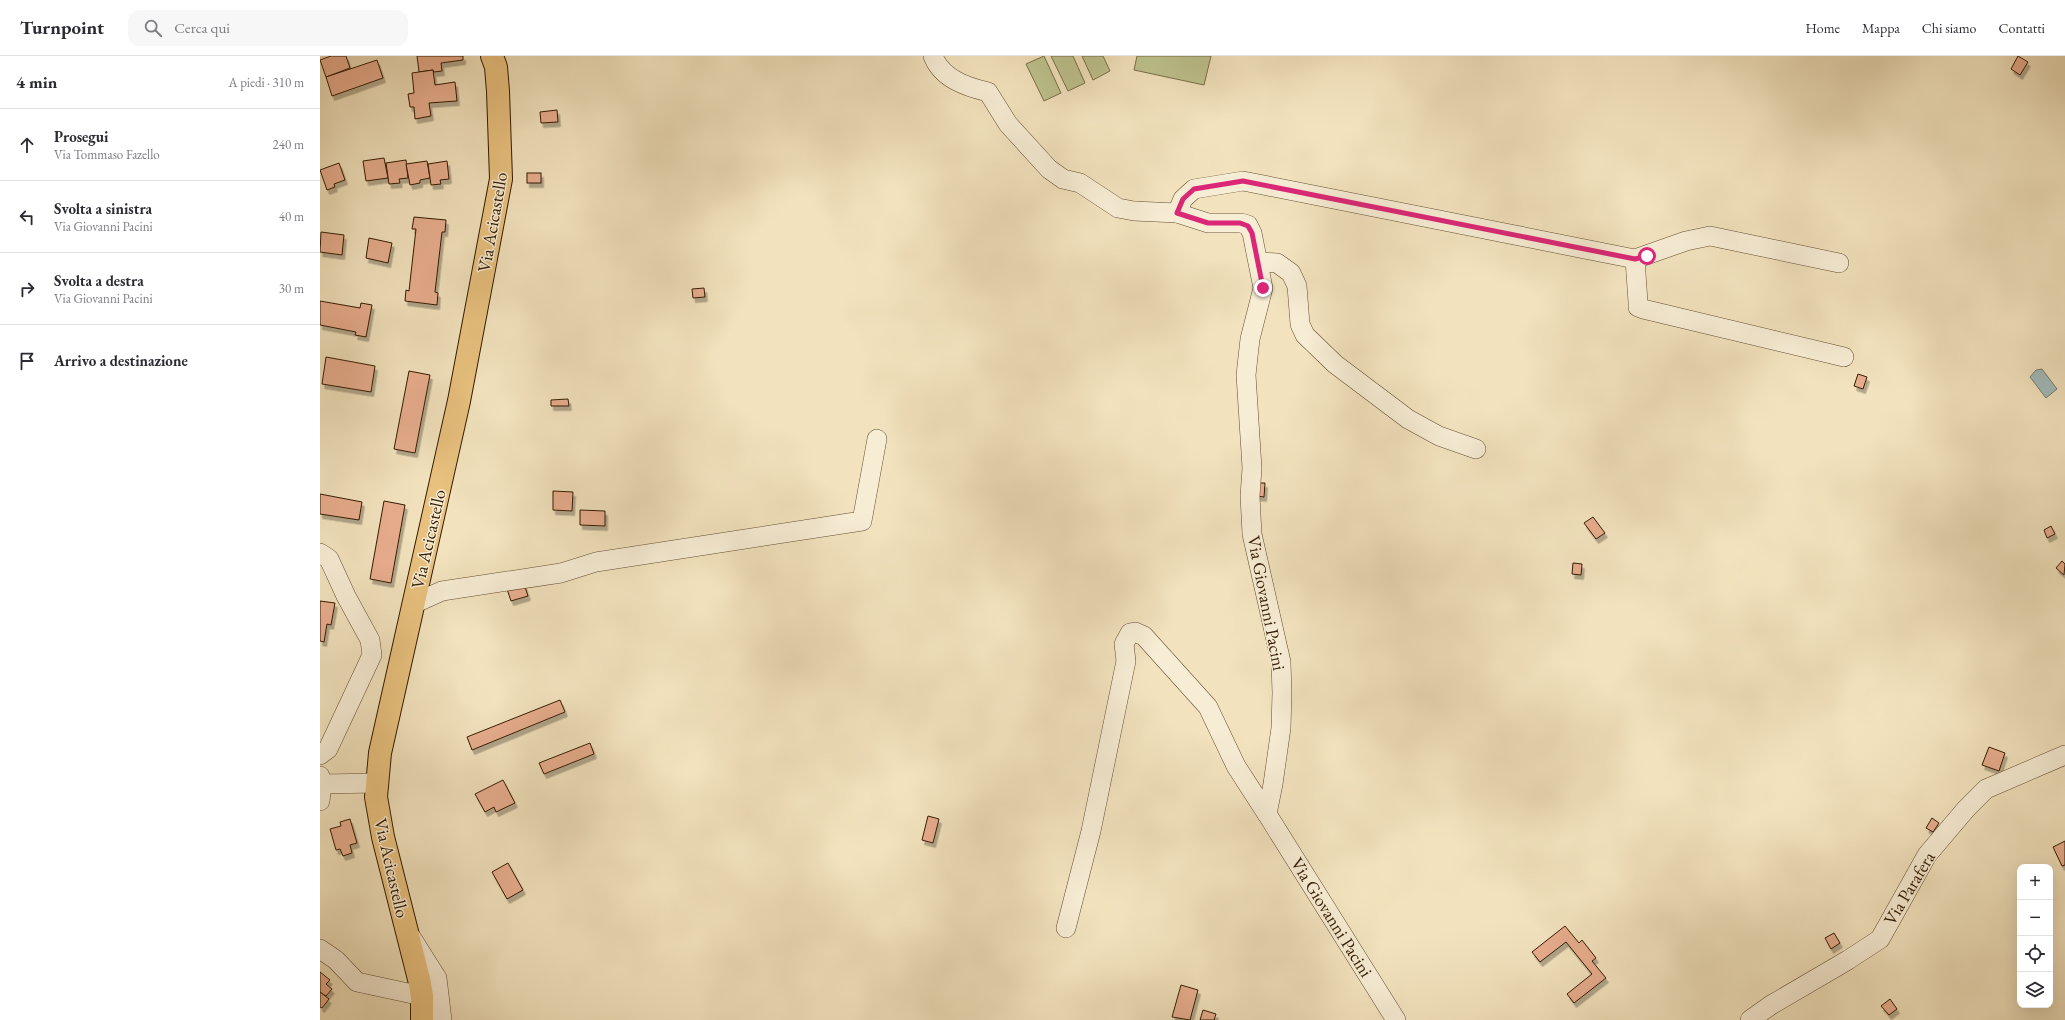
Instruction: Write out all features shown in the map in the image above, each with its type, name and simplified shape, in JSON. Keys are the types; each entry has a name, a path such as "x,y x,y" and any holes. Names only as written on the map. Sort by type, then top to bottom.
{"main road":[{"name":"Via Acicastello","path":"422,1020 422,996 383,837 376,797 380,753 459,401 501,179 498,91 496,67 492,56"}],"street":[{"path":"933,56 946,74 957,82 988,92 1008,124 1050,169 1063,179 1080,183 1118,208 1134,211 1177,213 1183,199 1194,189 1243,181 1635,259 1686,241 1710,236 1839,263"},
{"name":"Via Giovanni Pacini","path":"1177,213 1208,223 1240,223 1248,226 1252,233 1260,262 1263,288 1250,339 1246,376 1252,468 1250,496 1252,534 1281,662 1282,693 1281,728 1273,784 1266,814 1396,1020"},
{"path":"1635,259 1638,307 1844,357"},
{"path":"1260,262 1277,263 1291,273 1297,286 1300,324 1305,335 1335,364 1408,419 1439,436 1476,449"},
{"path":"413,604 442,591 561,573 596,562 862,521 877,439"},
{"path":"320,552 329,559 346,596 370,640 372,655 328,750 320,755"},
{"path":"1066,928 1091,831 1126,661 1124,644 1130,633 1136,632 1144,636 1208,707 1236,766 1266,814"},
{"name":"Via Parafera","path":"1750,1020 1771,1005 1848,960 1880,939 1927,855 1966,808 1986,789 2065,755"},
{"path":"321,787 378,783"},
{"path":"406,928 437,978 442,1020"},
{"path":"320,948 336,960 358,982 422,996"}],"green space":[{"path":"1044,56 1061,93 1044,101 1026,64"},
{"path":"1051,56 1073,56 1085,83 1068,91"},
{"path":"1082,56 1103,56 1110,71 1093,80"},
{"path":"1137,56 1211,56 1204,85 1134,70"}],"water":[{"path":"2042,369 2057,389 2046,398 2030,377 2036,370"}],"building":[{"path":"331,56 346,56 350,68 326,77 320,60"},
{"path":"417,56 463,56 463,60 441,63 442,71 434,72 433,70 419,72"},
{"path":"2018,56 2028,62 2020,75 2011,69"},
{"path":"377,60 383,78 332,96 326,77"},
{"path":"433,70 435,85 455,82 457,101 429,103 431,116 415,119 414,107 410,107 408,94 414,93 412,73"},
{"path":"557,110 558,122 541,123 540,112"},
{"path":"384,158 388,178 366,181 363,161"},
{"path":"406,160 408,178 399,179 400,183 389,184 386,163"},
{"path":"427,161 430,178 420,180 420,183 410,185 406,164"},
{"path":"447,161 449,179 440,180 441,184 431,185 428,164"},
{"path":"339,163 345,180 334,184 335,187 327,190 320,170"},
{"path":"527,173 541,173 541,183 527,183"},
{"path":"414,217 446,220 445,232 442,232 435,292 438,293 437,305 405,301 406,290 409,291 416,229 412,229"},
{"path":"321,232 344,235 342,255 320,252"},
{"path":"369,238 392,243 388,263 366,258"},
{"path":"704,288 705,297 693,298 692,289"},
{"path":"320,301 360,308 361,303 372,305 366,337 355,335 356,332 320,325"},
{"path":"326,357 375,366 371,392 322,384"},
{"path":"409,371 430,375 415,453 394,449"},
{"path":"1858,374 1867,377 1863,389 1854,386"},
{"path":"568,399 569,406 551,406 551,400"},
{"path":"1258,483 1265,483 1264,497 1256,496"},
{"path":"553,491 573,492 572,511 553,510"},
{"path":"320,494 362,502 359,520 320,514"},
{"path":"384,501 405,505 391,583 370,579"},
{"path":"580,510 605,511 605,526 580,525"},
{"path":"1593,517 1605,533 1596,539 1584,523"},
{"path":"2051,526 2055,534 2047,538 2044,530"},
{"path":"2062,561 2065,564 2064,575 2056,568"},
{"path":"1573,563 1582,564 1581,575 1572,574"},
{"path":"524,584 528,596 511,601 507,589"},
{"path":"320,601 335,603 331,625 327,624 324,642 320,641"},
{"path":"560,700 565,712 472,750 467,737"},
{"path":"590,743 594,754 544,774 539,763"},
{"path":"1989,747 2005,753 1999,771 1982,765"},
{"path":"503,780 515,803 496,812 494,807 485,812 475,794"},
{"path":"928,816 939,819 933,843 922,840"},
{"path":"1932,818 1939,823 1933,832 1926,828"},
{"path":"350,819 357,843 350,845 352,853 343,856 340,849 336,850 330,829 341,826 340,822"},
{"path":"2065,841 2065,865 2062,866 2053,847"},
{"path":"508,863 523,890 507,899 492,872"},
{"path":"1565,926 1579,943 1582,940 1596,958 1592,961 1606,978 1574,1003 1567,994 1592,974 1566,942 1540,962 1532,952"},
{"path":"1834,933 1840,943 1831,949 1825,938"},
{"path":"320,972 330,980 326,984 332,989 326,996 320,992"},
{"path":"1181,985 1198,990 1190,1020 1172,1017"},
{"path":"320,992 329,999 322,1008 320,1007"},
{"path":"1890,999 1897,1009 1889,1015 1881,1006"},
{"path":"1203,1010 1216,1014 1214,1020 1200,1020"}],"route":[{"path":"1263,288 1260,262 1252,233 1248,226 1240,223 1208,223 1177,213 1183,199 1194,189 1243,181 1635,259 1647,256"}]}
